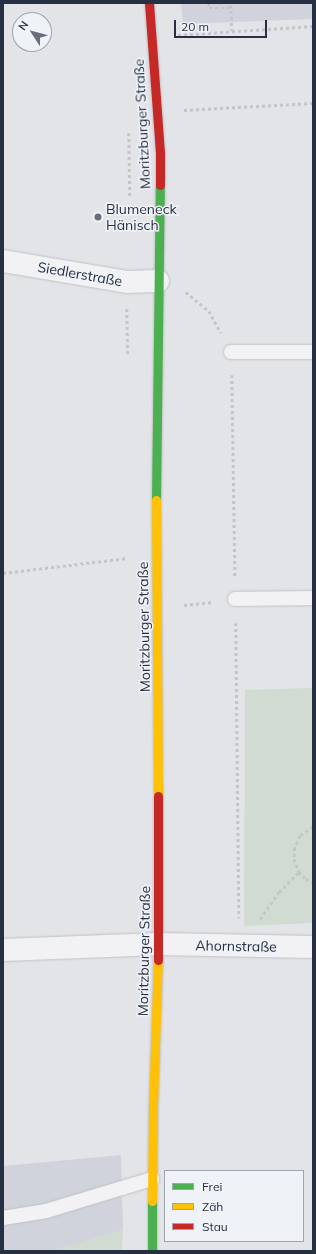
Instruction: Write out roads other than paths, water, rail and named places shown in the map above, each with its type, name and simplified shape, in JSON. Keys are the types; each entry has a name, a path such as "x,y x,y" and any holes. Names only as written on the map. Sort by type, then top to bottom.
{"street":[{"name":"Moritzburger Straße","path":"149,3 160,153 156,436 159,944 153,1107 152,1251"},
{"name":"Siedlerstraße","path":"3,261 127,282 158,281"},
{"name":"Ahornstraße","path":"3,950 159,944 240,947 313,947"}],"lane":[{"path":"232,352 313,352"},
{"path":"236,599 313,598"},
{"path":"3,1218 46,1211 152,1179"}],"place":[{"name":"Blumeneck Hänisch","path":"98,217"}]}
